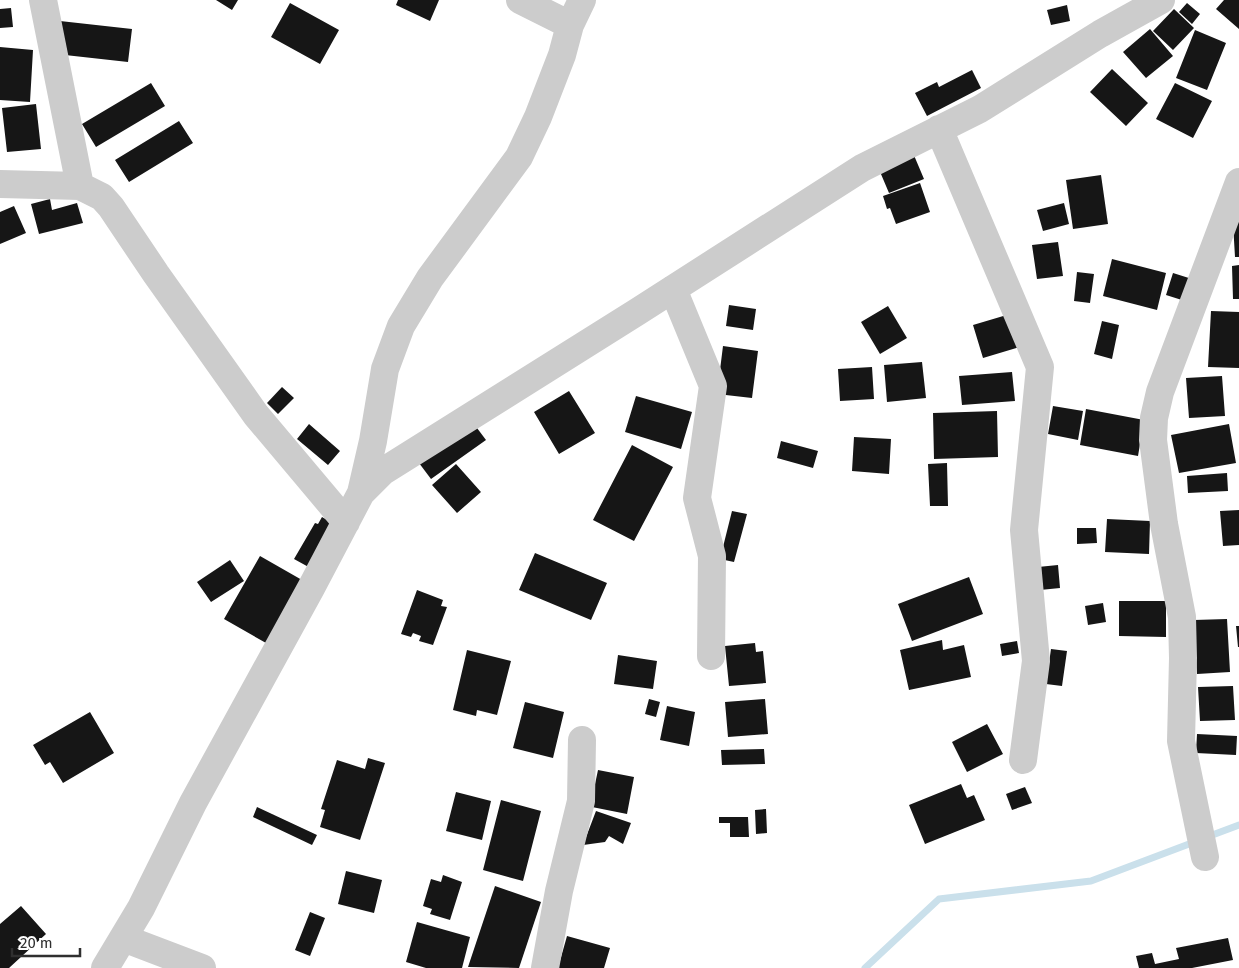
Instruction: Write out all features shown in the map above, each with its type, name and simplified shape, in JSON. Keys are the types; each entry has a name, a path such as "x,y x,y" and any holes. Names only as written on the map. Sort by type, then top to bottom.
{"street":[{"path":"43,0 80,186"},
{"path":"520,0 570,25"},
{"path":"105,968 141,908 193,803 361,492 385,369 401,326 430,278 519,157 538,117 562,55 570,25 582,0"},
{"path":"361,492 382,472 862,168 980,108 1100,34 1161,0"},
{"path":"939,129 1040,367 1024,530 1036,661 1023,760"},
{"path":"1206,858 1180,740 1183,658 1182,617 1164,524 1153,440 1154,418 1160,392 1239,182"},
{"path":"0,184 80,186 102,197 111,207 256,415 346,522"},
{"path":"673,289 713,386 697,498 712,556 711,656"},
{"path":"544,968 559,890 581,801 582,740"},
{"path":"123,938 202,968"}],"building":[{"path":"216,0 238,0 232,10"},
{"path":"398,0 439,0 430,21 396,5"},
{"path":"1224,0 1239,0 1239,29 1216,9"},
{"path":"290,3 339,30 320,64 271,37"},
{"path":"1187,3 1200,14 1192,24 1179,12"},
{"path":"1067,5 1070,21 1051,25 1047,10"},
{"path":"11,8 13,27 0,28 0,9"},
{"path":"1174,9 1194,28 1173,50 1153,31"},
{"path":"60,21 132,29 128,62 56,54"},
{"path":"1150,29 1173,56 1146,78 1123,52"},
{"path":"1195,30 1226,43 1207,90 1176,78"},
{"path":"0,47 33,50 30,102 0,100"},
{"path":"1112,69 1148,103 1126,126 1090,92"},
{"path":"972,70 981,88 927,116 915,93 937,82 939,87"},
{"path":"151,83 165,106 96,147 82,124"},
{"path":"1175,83 1212,101 1193,138 1156,119"},
{"path":"36,104 41,149 7,152 2,108"},
{"path":"179,121 193,143 129,182 115,160"},
{"path":"913,153 924,179 889,193 878,167"},
{"path":"1101,175 1108,224 1073,229 1066,180"},
{"path":"920,183 930,212 896,224 890,208 887,209 883,196"},
{"path":"50,199 52,210 77,203 83,223 39,234 31,204"},
{"path":"1064,203 1069,224 1043,231 1037,210"},
{"path":"14,206 26,233 0,244 0,212"},
{"path":"1239,222 1239,257 1235,257 1233,223"},
{"path":"1058,242 1063,276 1037,279 1032,245"},
{"path":"1112,259 1166,273 1157,310 1103,296"},
{"path":"1239,265 1239,299 1233,299 1232,266"},
{"path":"1077,272 1094,274 1090,303 1074,301"},
{"path":"1173,273 1192,279 1185,301 1166,295"},
{"path":"729,305 756,309 753,330 726,326"},
{"path":"888,306 907,338 880,354 861,322"},
{"path":"1211,311 1239,312 1239,368 1208,367"},
{"path":"1010,314 1020,347 983,358 973,325"},
{"path":"1102,321 1119,325 1112,359 1094,354"},
{"path":"723,346 758,351 752,398 717,394"},
{"path":"922,362 926,398 887,402 884,365"},
{"path":"872,367 874,399 840,401 838,369"},
{"path":"1012,372 1015,401 962,405 959,376"},
{"path":"1222,376 1225,416 1189,418 1186,378"},
{"path":"282,387 294,398 278,414 267,403"},
{"path":"569,391 595,433 559,454 534,412"},
{"path":"636,396 692,412 681,449 625,432"},
{"path":"1053,406 1083,411 1078,440 1048,434"},
{"path":"1086,409 1144,420 1138,456 1080,445"},
{"path":"997,411 998,457 934,459 933,413"},
{"path":"309,424 340,451 328,465 297,439"},
{"path":"474,424 486,440 431,479 419,463"},
{"path":"1229,424 1236,463 1179,473 1171,435"},
{"path":"854,437 891,439 889,474 852,471"},
{"path":"781,441 818,451 813,468 777,458"},
{"path":"632,445 673,467 634,541 593,520"},
{"path":"947,463 948,506 930,506 928,464"},
{"path":"456,464 481,492 457,513 432,485"},
{"path":"1227,473 1228,491 1188,493 1187,476"},
{"path":"1239,510 1239,545 1223,546 1220,511"},
{"path":"732,511 747,514 734,562 720,559"},
{"path":"322,517 339,527 314,570 294,559 315,523 318,524"},
{"path":"1107,519 1150,521 1149,554 1105,552"},
{"path":"1077,528 1096,528 1097,543 1077,544"},
{"path":"535,553 607,583 591,620 519,590"},
{"path":"260,556 302,580 266,643 224,619"},
{"path":"230,560 244,581 211,602 197,582"},
{"path":"1058,565 1060,588 1040,590 1038,567"},
{"path":"969,577 983,614 912,641 898,604"},
{"path":"417,590 443,600 441,606 447,607 433,645 419,641 421,636 413,633 411,637 401,634"},
{"path":"1119,601 1166,601 1166,637 1119,636"},
{"path":"1103,603 1106,622 1088,625 1085,606"},
{"path":"1227,619 1230,672 1197,674 1194,620"},
{"path":"1236,626 1239,626 1239,647 1238,647"},
{"path":"942,640 943,650 964,645 971,677 909,690 900,650"},
{"path":"1017,641 1019,653 1002,656 1000,644"},
{"path":"755,643 756,652 763,651 766,683 729,686 725,646"},
{"path":"1051,649 1067,651 1062,686 1046,684"},
{"path":"467,650 511,661 497,715 477,710 476,716 453,710"},
{"path":"618,655 657,661 653,689 614,684"},
{"path":"1233,686 1235,720 1200,721 1198,687"},
{"path":"649,699 660,702 656,717 645,714"},
{"path":"765,699 768,734 728,737 725,702"},
{"path":"525,702 564,712 553,758 513,748"},
{"path":"667,706 695,712 689,746 660,740"},
{"path":"90,712 114,753 63,783 50,762 45,765 33,745"},
{"path":"987,724 1003,754 967,772 952,742"},
{"path":"1197,734 1237,736 1236,755 1196,753"},
{"path":"764,749 765,764 722,765 721,750"},
{"path":"368,758 385,763 360,840 320,827 325,810 321,809 337,760 365,769"},
{"path":"598,770 634,777 627,814 587,806 594,789"},
{"path":"961,784 967,798 974,795 985,820 925,844 909,805"},
{"path":"1025,787 1032,803 1012,810 1006,794"},
{"path":"456,792 491,801 482,840 446,831"},
{"path":"501,800 541,811 523,881 483,870"},
{"path":"257,807 317,835 312,845 253,817"},
{"path":"766,809 767,833 756,834 755,810"},
{"path":"596,811 631,823 623,844 609,836 605,842 583,845"},
{"path":"719,817 748,817 749,837 730,837 730,823 719,823"},
{"path":"346,871 382,880 374,913 338,904"},
{"path":"443,875 462,882 450,920 430,914 432,909 423,906 431,879 441,882"},
{"path":"495,886 541,902 519,968 468,967"},
{"path":"21,906 46,934 9,968 0,968 0,924"},
{"path":"310,912 325,918 310,956 295,950"},
{"path":"417,922 470,937 462,968 426,968 406,962"},
{"path":"567,936 610,948 604,968 558,968"},
{"path":"1228,938 1233,960 1192,968 1139,968 1136,956 1152,953 1155,964 1179,959 1176,948"}],"waterway":[{"path":"1207,837 1239,825"},
{"path":"865,968 939,899 1091,881 1197,841"}]}
